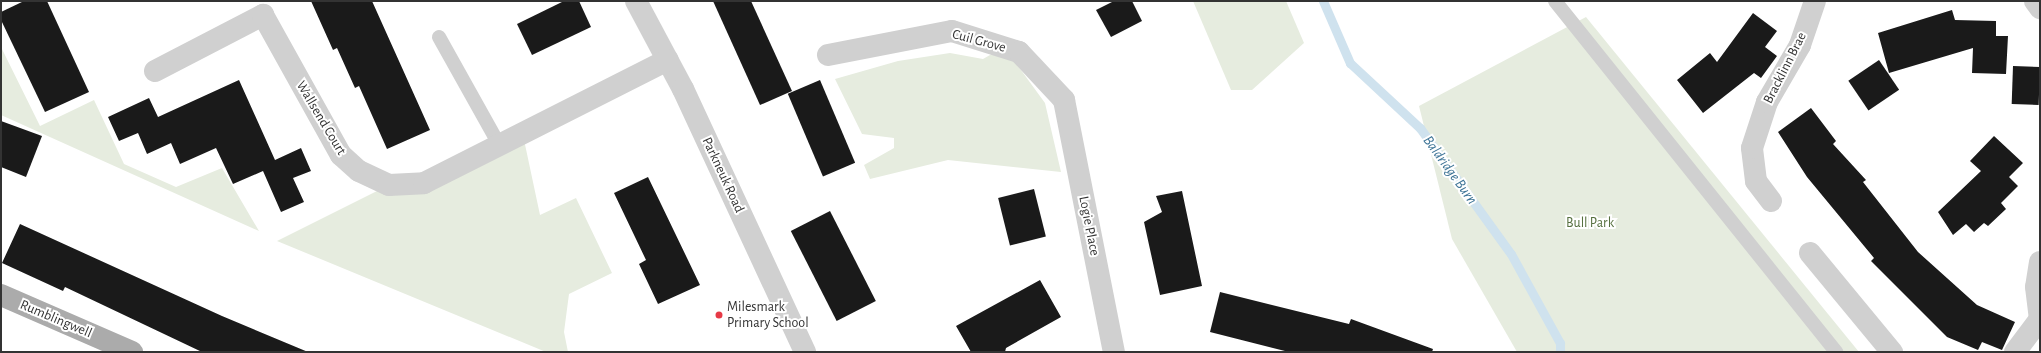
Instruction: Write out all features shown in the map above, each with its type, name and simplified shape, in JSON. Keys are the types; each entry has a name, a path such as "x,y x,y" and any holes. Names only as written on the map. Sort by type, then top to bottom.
{"main road":[{"name":"Rumblingwell","path":"1,295 123,350"}],"street":[{"name":"Parkneuk Road","path":"636,1 668,60 805,352"},
{"name":"Bracklinn Brae","path":"1770,201 1756,181 1752,148 1767,102 1800,45 1815,1"},
{"path":"2035,1 2040,8"},
{"name":"Wallsend Court","path":"155,71 262,15 340,155 359,171 389,185 424,183 668,60"},
{"name":"Cuil Grove","path":"828,55 952,31 1018,52 1064,100"},
{"name":"Logie Place","path":"1064,100 1114,352"},
{"path":"1810,253 1892,352"},
{"path":"2015,352 2039,321 2036,287 2040,262"}],"lane":[{"path":"1555,1 1836,352"},
{"path":"439,37 500,146"}],"green space":[{"path":"1193,1 1286,1 1304,43 1252,90 1231,90"},
{"name":"Bull Park","path":"1586,17 1859,352 1517,352 1452,239 1419,106"},
{"path":"1,47 40,126 94,100 124,164 176,187 222,168 259,231 1,115"},
{"path":"997,51 1015,62 1045,103 1061,172 948,160 870,179 864,165 894,148 894,138 862,134 835,79 898,61 950,53 983,59"},
{"path":"523,135 540,215 576,198 612,273 569,294 564,332 568,352 546,352 277,241 389,185"}],"building":[{"path":"24,1 47,1 89,92 45,112 1,20 1,12"},
{"path":"311,1 372,1 430,130 387,149 359,86 355,88 337,48 333,50"},
{"path":"564,1 579,1 591,27 532,55 517,24"},
{"path":"713,1 751,1 792,91 760,105"},
{"path":"1114,1 1132,1 1142,21 1111,37 1096,10"},
{"path":"1952,10 1955,20 1996,21 1996,36 2008,36 2006,74 1972,73 1973,48 1889,73 1878,33"},
{"path":"1753,13 1777,31 1765,47 1777,56 1761,78 1754,73 1703,113 1677,80 1710,53 1717,62"},
{"path":"1879,60 1899,90 1868,111 1848,81"},
{"path":"2013,66 2040,67 2039,105 2012,104"},
{"path":"239,80 275,160 301,148 311,171 293,178 304,202 281,212 263,171 233,184 216,148 180,164 171,143 147,154 138,133 119,141 108,117 149,98 158,117"},
{"path":"820,80 855,163 823,177 788,94"},
{"path":"1811,108 1836,141 1833,144 1866,180 1863,182 1918,252 1977,305 2015,322 2002,350 1982,342 1978,350 1947,337 1871,261 1874,258 1807,177 1778,132"},
{"path":"1,121 42,136 26,177 1,167"},
{"path":"1994,136 2023,163 2009,177 2018,186 2001,203 2006,209 1988,226 1984,223 1974,232 1966,224 1953,235 1938,212 1981,171 1970,161"},
{"path":"648,177 700,285 658,304 639,264 646,260 614,193"},
{"path":"1034,189 1046,237 1010,245 998,198"},
{"path":"1182,191 1202,286 1160,295 1144,222 1162,212 1156,196"},
{"path":"830,211 876,301 837,321 791,231"},
{"path":"20,224 222,316 308,352 202,352 65,287 63,291 2,263"},
{"path":"1040,280 1061,317 1006,348 1005,352 971,352 956,326"},
{"path":"1220,292 1349,324 1351,319 1433,349 1432,352 1289,352 1210,332"}],"waterway":[{"name":"Baldridge Burn","path":"1323,1 1350,63 1420,128 1511,254 1560,343 1560,352"}],"place":[{"name":"Milesmark Primary School","path":"719,315"}]}
